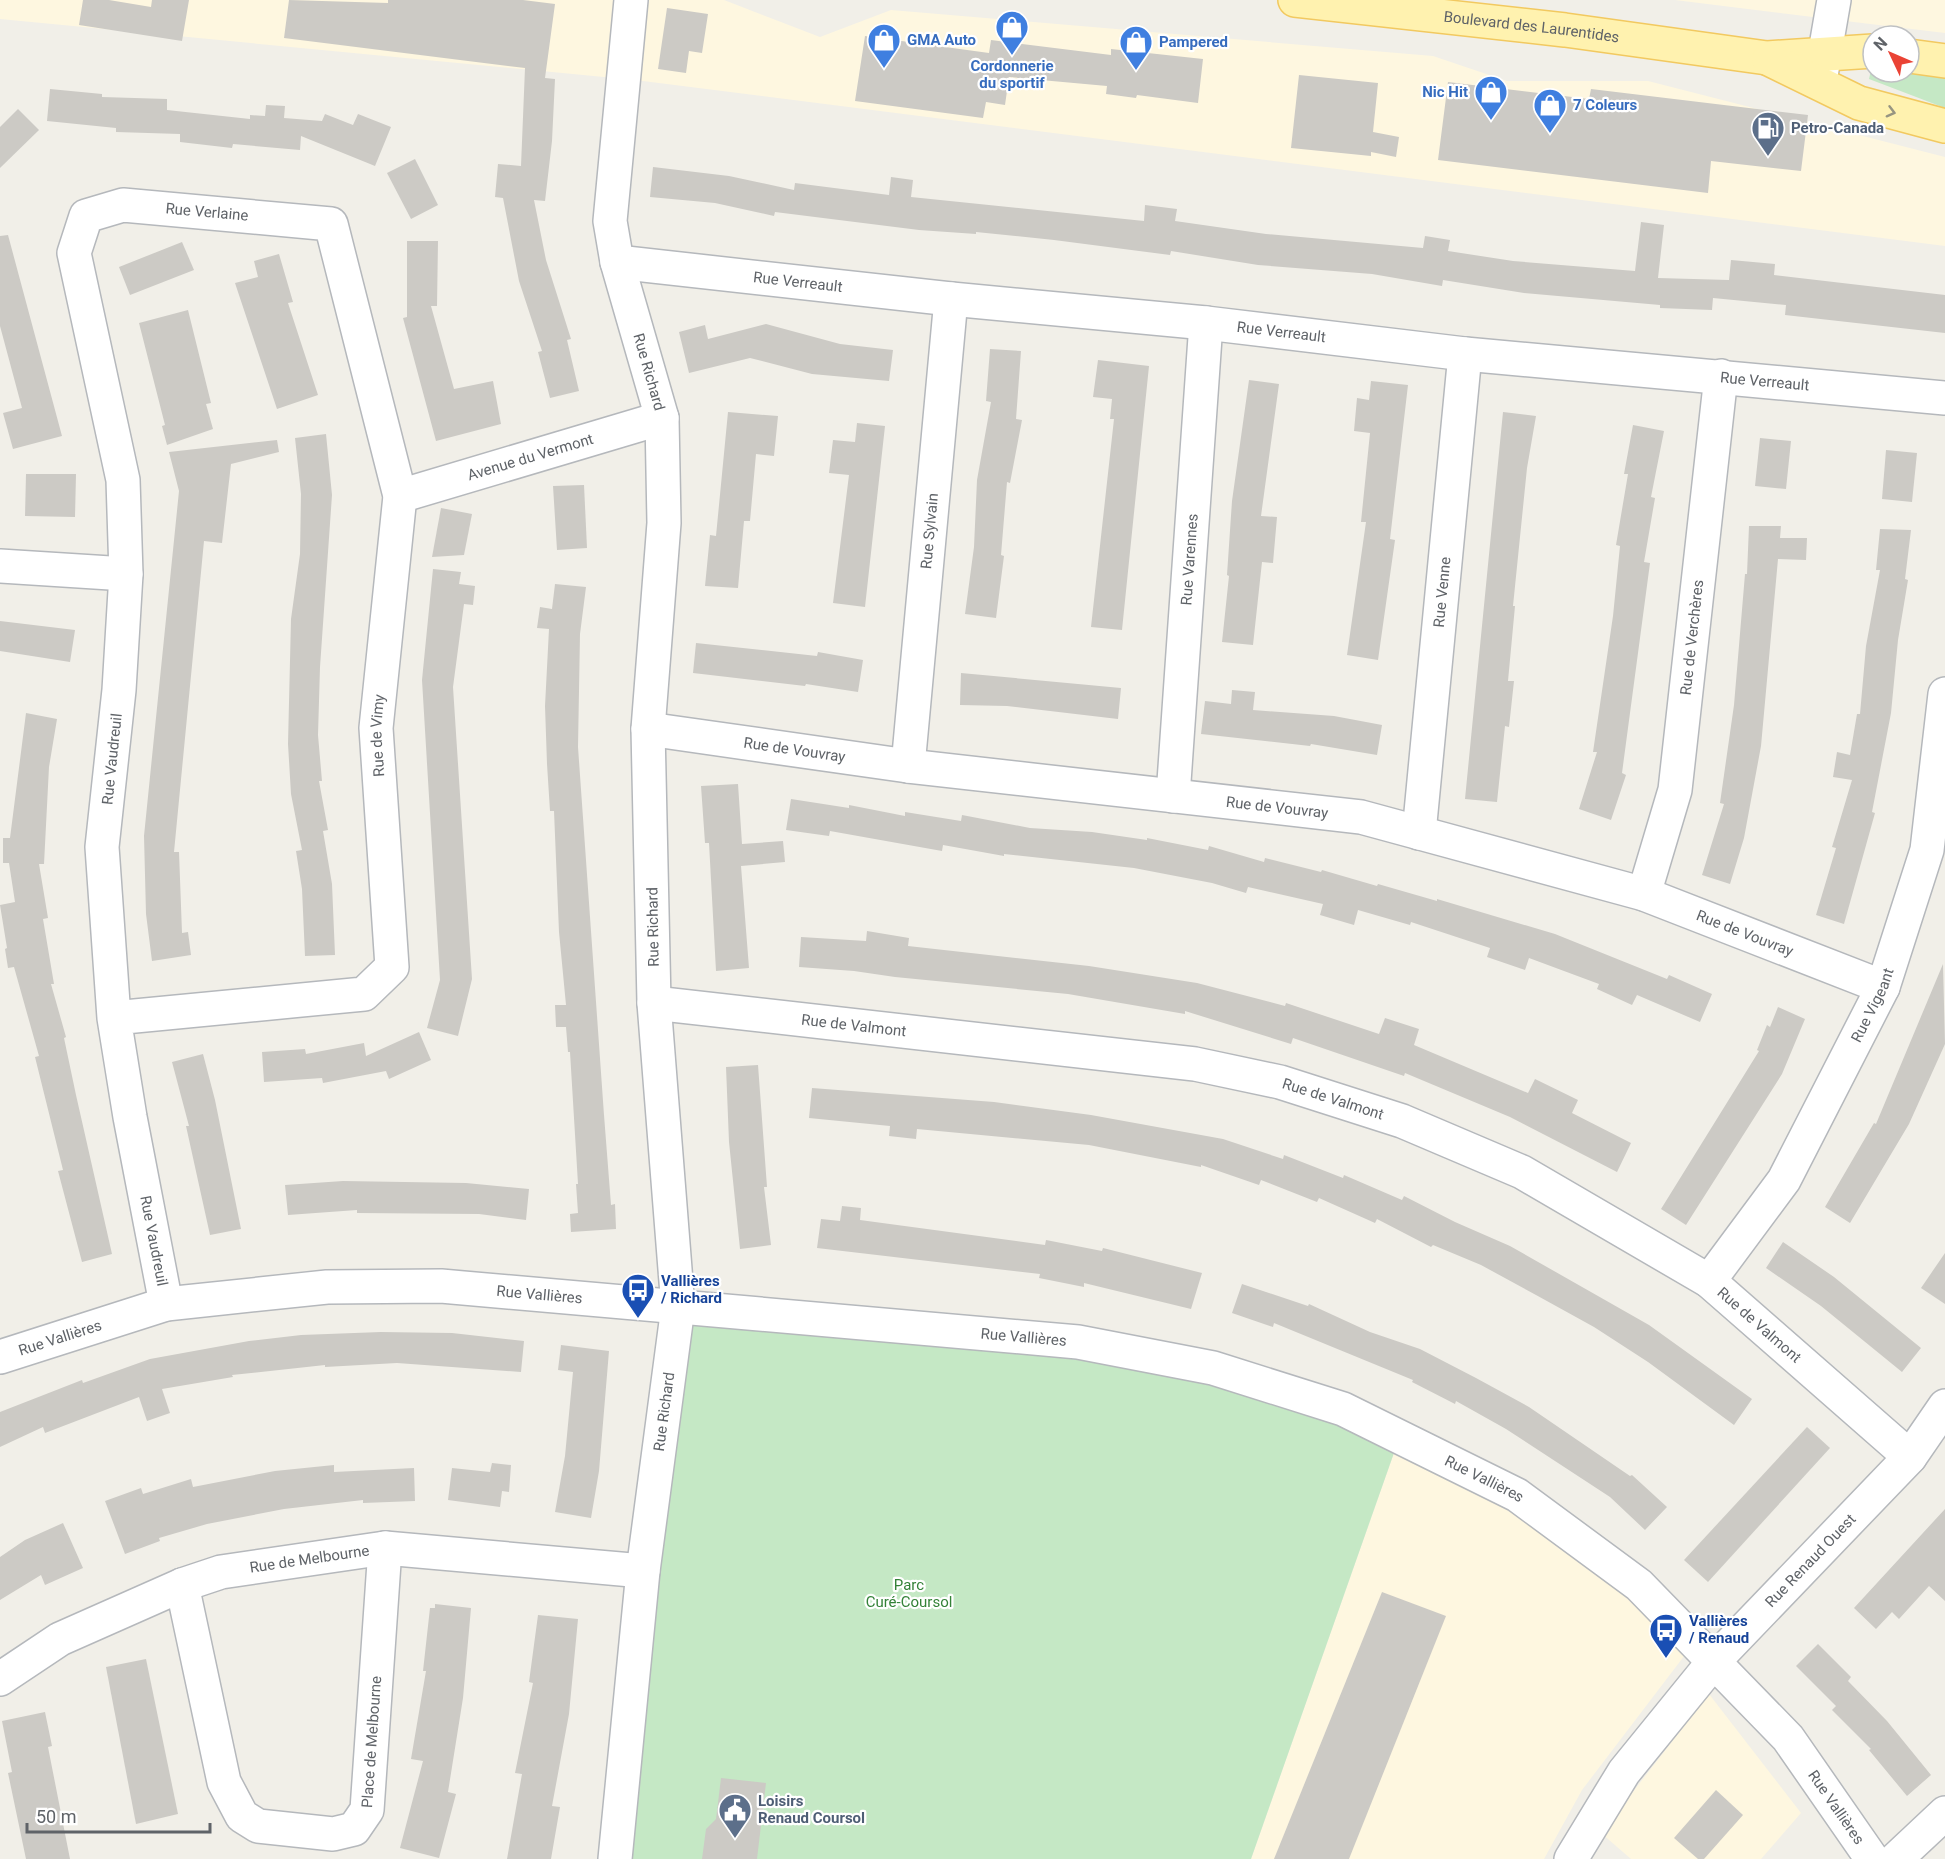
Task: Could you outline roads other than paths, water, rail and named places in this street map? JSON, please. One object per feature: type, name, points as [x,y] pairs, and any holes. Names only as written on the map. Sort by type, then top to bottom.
[{"type":"main road","name":"Boulevard des Laurentides","points":[[1294,0],[1565,30],[1767,58],[1823,69],[1861,55]]},
{"type":"main road","points":[[1921,58],[1945,61]]},
{"type":"main road","name":"Boulevard des Laurentides","points":[[1823,69],[1859,103],[1945,126]]},
{"type":"street","name":"Rue Richard","points":[[615,1859],[643,1571],[678,1307],[654,1003],[648,729],[664,523],[662,418],[617,262],[611,231],[631,0]]},
{"type":"street","points":[[1823,69],[1834,0]]},
{"type":"street","name":"Rue Verlaine","points":[[86,216],[123,205],[330,224]]},
{"type":"street","name":"Rue Vaudreuil","points":[[86,216],[74,253],[123,480],[126,574],[119,690],[102,847],[114,1018],[129,1117],[166,1304]]},
{"type":"street","name":"Rue de Vimy","points":[[114,1018],[364,994],[392,967],[376,728],[400,496],[330,224]]},
{"type":"street","name":"Rue Verreault","points":[[617,262],[951,299],[1206,323],[1465,354],[1945,398]]},
{"type":"street","name":"Rue Sylvain","points":[[908,766],[951,299]]},
{"type":"street","name":"Rue Varennes","points":[[1173,796],[1206,323]]},
{"type":"street","name":"Rue Venne","points":[[1419,833],[1465,354]]},
{"type":"street","name":"Rue de Verchères","points":[[1644,894],[1675,790],[1722,376]]},
{"type":"street","name":"Avenue du Vermont","points":[[400,496],[662,418]]},
{"type":"street","points":[[0,566],[126,574]]},
{"type":"street","name":"Rue Vigeant","points":[[1709,1281],[1784,1180],[1883,987],[1927,850],[1945,694]]},
{"type":"street","name":"Rue de Vouvray","points":[[648,729],[908,766],[1361,817],[1644,894],[1883,987]]},
{"type":"street","name":"Rue de Valmont","points":[[654,1003],[1195,1064],[1281,1082],[1402,1120],[1522,1172],[1709,1281],[1910,1457]]},
{"type":"street","name":"Rue Vallières","points":[[0,1357],[166,1304],[327,1287],[441,1286],[1078,1342],[1213,1368],[1343,1409],[1517,1495],[1640,1585],[1788,1738],[1872,1859]]},
{"type":"street","name":"Rue Renaud Ouest","points":[[1570,1859],[1624,1772],[1715,1660],[1910,1457],[1945,1406]]},
{"type":"street","name":"Rue de Melbourne","points":[[0,1679],[60,1639],[182,1585],[221,1572],[385,1548],[643,1571]]},
{"type":"street","name":"Place de Melbourne","points":[[182,1585],[224,1782],[242,1816],[258,1826],[333,1834],[354,1828],[367,1810],[385,1548]]},
{"type":"street","points":[[1896,1859],[1945,1813]]},
{"type":"place","name":"Cordonnerie du sportif","points":[[1012,56]]},
{"type":"place","name":"GMA Auto","points":[[884,69]]},
{"type":"place","name":"Pampered","points":[[1136,71]]},
{"type":"place","name":"Nic Hit","points":[[1491,121]]},
{"type":"place","name":"7 Coleurs","points":[[1550,134]]},
{"type":"place","name":"Petro-Canada","points":[[1768,157]]},
{"type":"place","name":"Vallières / Richard","points":[[638,1319]]},
{"type":"place","name":"Vallières / Renaud","points":[[1666,1659]]},
{"type":"place","name":"Loisirs Renaud Coursol","points":[[735,1839]]},
{"type":"park label","name":"Parc Curé-Coursol","points":[[909,1594]]}]
